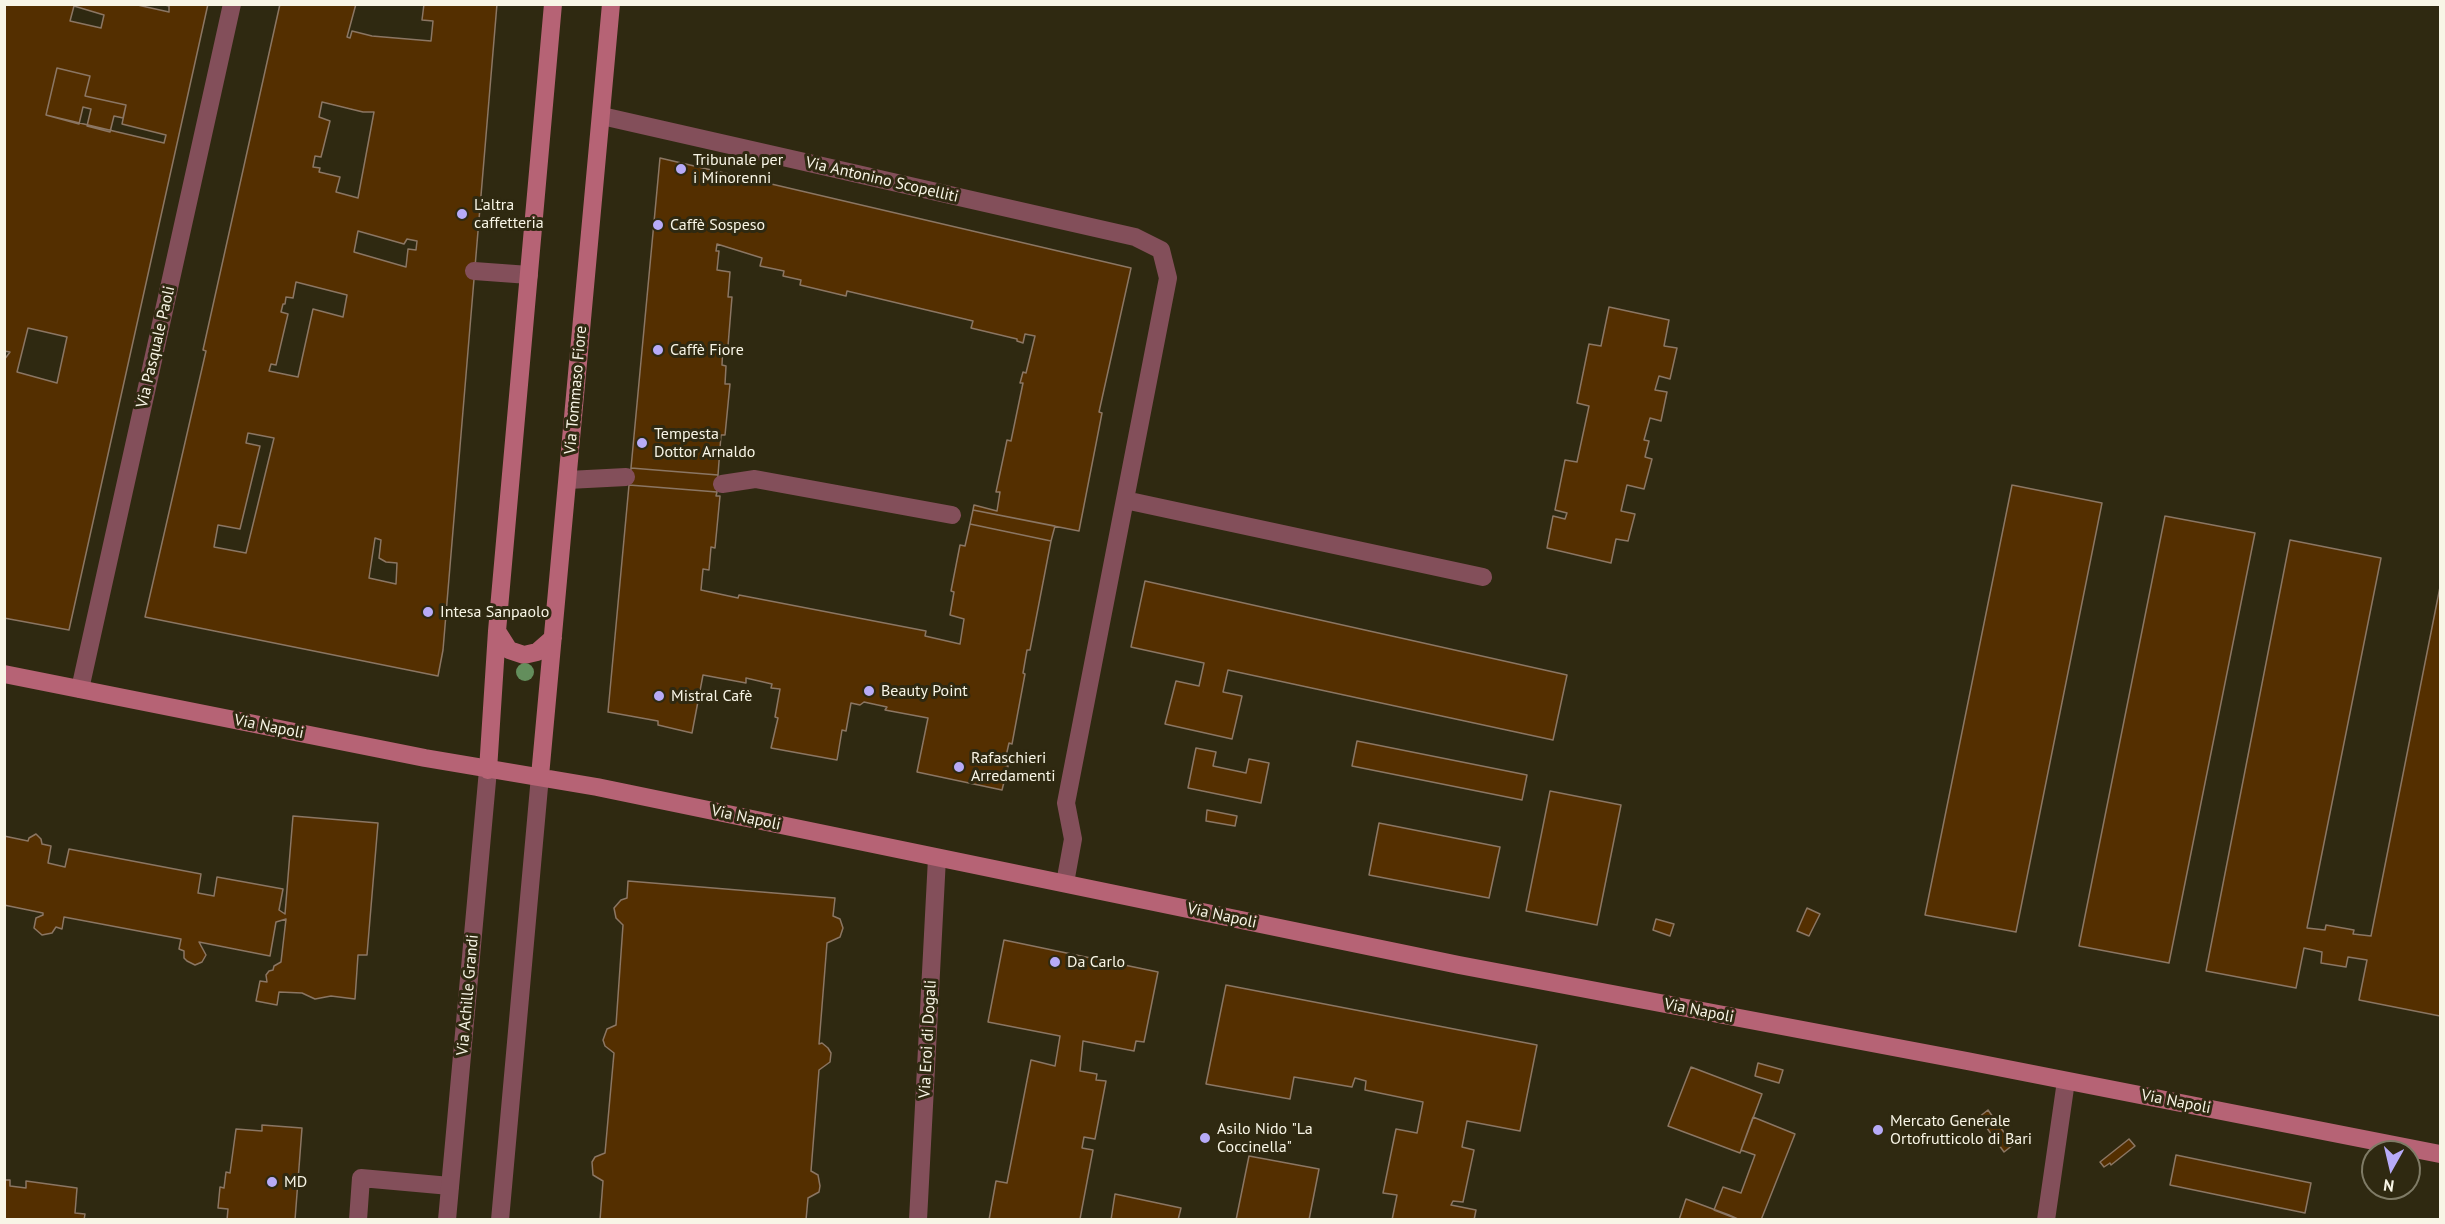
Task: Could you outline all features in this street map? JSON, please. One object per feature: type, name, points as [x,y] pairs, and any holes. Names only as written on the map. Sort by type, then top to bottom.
[{"type":"main road","points":[[488,770],[497,631],[553,4]]},
{"type":"main road","name":"Via Tommaso Fiore","points":[[540,776],[611,4]]},
{"type":"main road","points":[[497,631],[509,650],[524,655],[537,652],[553,638]]},
{"type":"main road","name":"Via Napoli","points":[[4,674],[488,770],[540,776],[1459,965],[2440,1155]]},
{"type":"street","name":"Via Pasquale Paoli","points":[[80,689],[232,4]]},
{"type":"street","name":"Via Antonino Scopelliti","points":[[602,116],[1135,237],[1161,250],[1167,278],[1125,500]]},
{"type":"street","points":[[474,271],[529,275]]},
{"type":"street","points":[[568,480],[626,477]]},
{"type":"street","points":[[722,484],[756,479],[952,515]]},
{"type":"street","points":[[1065,883],[1072,839],[1066,802],[1125,500],[1483,577]]},
{"type":"street","name":"Via Achille Grandi","points":[[447,1220],[488,770]]},
{"type":"street","points":[[500,1220],[540,776]]},
{"type":"street","name":"Via Eroi di Dogali","points":[[918,1220],[937,858]]},
{"type":"street","points":[[2046,1220],[2066,1081]]},
{"type":"street","points":[[358,1220],[361,1178],[450,1186]]},
{"type":"building","points":[[4,4],[133,4],[169,12],[169,6],[161,4],[208,4],[69,630],[4,618],[4,360],[10,352],[4,351]],"holes":[[[74,6],[104,15],[101,28],[70,21]],[[57,68],[90,76],[85,96],[126,105],[122,124],[166,135],[164,143],[46,115]],[[28,328],[67,337],[57,383],[17,372]]]},
{"type":"building","points":[[280,4],[356,4],[347,37],[350,38],[352,31],[372,36],[431,41],[433,21],[422,20],[424,4],[497,4],[443,650],[438,676],[145,617],[206,351],[203,350]],"holes":[[[322,102],[363,112],[374,112],[358,198],[336,192],[340,177],[319,172],[320,168],[313,167],[315,156],[321,157],[330,121],[319,117]],[[358,231],[404,244],[407,239],[417,241],[416,250],[408,249],[406,267],[354,252]],[[296,282],[347,295],[343,317],[313,309],[298,377],[269,371],[271,364],[276,365],[288,314],[281,312],[283,304],[285,304],[286,297],[293,298]],[[248,433],[274,438],[246,553],[214,547],[218,525],[240,529],[260,446],[246,443]],[[375,538],[381,540],[379,558],[386,562],[397,563],[396,584],[369,578]]]},
{"type":"building","points":[[57,68],[90,76],[85,96],[126,105],[123,118],[114,116],[110,132],[87,126],[91,109],[83,107],[79,124],[46,115]]},
{"type":"building","points":[[660,158],[1131,268],[1099,412],[1102,413],[1079,531],[973,510],[974,505],[997,511],[1000,492],[996,492],[1007,440],[1011,441],[1023,383],[1020,383],[1023,372],[1026,373],[1035,336],[1025,334],[1023,343],[1017,339],[971,328],[973,321],[847,291],[846,296],[800,285],[801,280],[783,276],[784,271],[760,266],[762,258],[717,244],[716,251],[719,251],[717,270],[730,272],[728,297],[732,297],[728,346],[723,345],[722,365],[726,366],[725,384],[730,384],[725,435],[721,435],[718,475],[631,468]]},
{"type":"building","points":[[1609,307],[1669,320],[1664,346],[1677,348],[1670,379],[1659,376],[1655,390],[1667,392],[1661,421],[1650,418],[1644,440],[1649,441],[1645,457],[1652,459],[1644,489],[1627,485],[1621,511],[1635,514],[1628,541],[1616,539],[1611,563],[1547,548],[1553,516],[1565,519],[1567,513],[1555,510],[1565,460],[1577,462],[1589,406],[1577,403],[1589,344],[1601,346]]},
{"type":"building","points":[[631,468],[718,475],[717,492],[629,485]]},
{"type":"building","points":[[629,485],[717,492],[716,496],[720,496],[715,548],[711,547],[709,570],[703,569],[701,590],[738,598],[739,595],[926,631],[925,636],[960,644],[964,619],[950,615],[954,592],[951,591],[960,545],[965,546],[970,524],[1051,541],[1030,650],[1027,650],[1023,673],[1025,674],[1012,744],[1009,743],[1004,765],[1008,766],[1002,790],[917,772],[928,718],[885,710],[887,707],[864,702],[860,705],[851,703],[846,731],[842,730],[837,760],[771,748],[778,718],[775,717],[780,689],[771,688],[772,684],[746,678],[746,683],[703,675],[692,733],[658,725],[658,721],[608,712]]},
{"type":"building","points":[[2012,485],[2102,503],[2016,932],[1925,915]]},
{"type":"building","points":[[973,510],[1055,526],[1051,541],[970,524]]},
{"type":"building","points":[[2165,516],[2255,533],[2169,963],[2079,946]]},
{"type":"building","points":[[2290,540],[2381,558],[2307,928],[2325,930],[2326,925],[2354,930],[2353,934],[2371,936],[2440,587],[2440,1016],[2359,1000],[2367,960],[2348,957],[2346,967],[2321,963],[2322,952],[2304,948],[2296,988],[2206,971]]},
{"type":"building","points":[[1145,581],[1567,675],[1553,740],[1228,670],[1223,692],[1242,696],[1232,739],[1165,724],[1176,681],[1199,686],[1204,663],[1131,647]]},
{"type":"building","points":[[1357,741],[1527,775],[1522,800],[1352,766]]},
{"type":"building","points":[[1196,748],[1216,752],[1213,766],[1246,773],[1249,759],[1269,763],[1261,803],[1188,788]]},
{"type":"building","points":[[1550,791],[1621,805],[1597,925],[1526,911]]},
{"type":"building","points":[[1207,810],[1237,816],[1235,826],[1206,821]]},
{"type":"building","points":[[293,816],[378,823],[367,955],[358,955],[355,999],[331,996],[315,999],[302,993],[279,992],[277,1005],[256,1001],[260,981],[267,982],[266,975],[281,962],[286,919],[276,922],[270,956],[199,942],[206,955],[202,962],[195,965],[184,958],[184,951],[179,949],[181,939],[64,917],[62,929],[56,927],[52,933],[42,935],[34,928],[36,918],[43,913],[4,905],[4,836],[28,841],[36,834],[42,844],[51,846],[48,863],[65,867],[69,849],[201,874],[198,893],[214,896],[217,877],[283,889],[279,910],[285,914]]},
{"type":"building","points":[[1379,823],[1500,847],[1489,898],[1369,875]]},
{"type":"building","points":[[628,881],[835,898],[833,916],[840,919],[843,928],[840,937],[827,943],[819,1044],[822,1043],[831,1053],[830,1062],[819,1070],[811,1171],[818,1175],[820,1186],[819,1192],[808,1198],[806,1220],[600,1220],[603,1181],[593,1175],[592,1162],[595,1157],[605,1153],[614,1053],[605,1046],[603,1040],[607,1029],[616,1025],[623,925],[616,918],[614,908],[621,900],[627,898]]},
{"type":"building","points":[[1807,908],[1820,914],[1809,936],[1797,931]]},
{"type":"building","points":[[1656,919],[1674,924],[1670,936],[1653,930]]},
{"type":"building","points":[[1004,940],[1158,972],[1144,1042],[1136,1041],[1134,1051],[1083,1041],[1080,1071],[1097,1074],[1096,1080],[1106,1081],[1095,1139],[1084,1137],[1082,1148],[1093,1150],[1080,1219],[1084,1220],[989,1220],[996,1181],[1007,1183],[1031,1060],[1055,1066],[1060,1036],[988,1022]]},
{"type":"building","points":[[1226,985],[1537,1045],[1520,1131],[1467,1121],[1462,1147],[1474,1150],[1463,1202],[1453,1201],[1451,1205],[1476,1210],[1474,1220],[1392,1220],[1397,1195],[1383,1193],[1396,1129],[1417,1133],[1423,1102],[1365,1090],[1366,1081],[1355,1078],[1352,1087],[1294,1077],[1290,1099],[1206,1084]]},
{"type":"building","points":[[1758,1063],[1783,1070],[1779,1083],[1755,1076]]},
{"type":"building","points":[[1691,1067],[1762,1094],[1740,1153],[1668,1126]]},
{"type":"building","points":[[1988,1110],[2013,1145],[2004,1152],[1979,1117]]},
{"type":"building","points":[[1753,1117],[1795,1134],[1761,1220],[1740,1220],[1714,1210],[1723,1187],[1741,1193],[1755,1155],[1741,1150]]},
{"type":"building","points":[[262,1125],[302,1128],[295,1220],[227,1220],[228,1209],[218,1208],[220,1187],[224,1188],[226,1172],[230,1173],[236,1129],[262,1131]]},
{"type":"building","points":[[2129,1139],[2135,1146],[2111,1165],[2110,1163],[2104,1167],[2100,1162]]},
{"type":"building","points":[[2176,1155],[2311,1183],[2305,1213],[2170,1185]]},
{"type":"building","points":[[1249,1156],[1319,1169],[1309,1220],[1236,1220]]},
{"type":"building","points":[[4,1180],[10,1180],[10,1186],[26,1188],[26,1181],[77,1188],[75,1213],[85,1214],[84,1220],[4,1220]]},
{"type":"building","points":[[1115,1194],[1181,1208],[1178,1220],[1111,1220]]},
{"type":"building","points":[[1686,1199],[1729,1215],[1740,1220],[1679,1220]]},
{"type":"place","name":"Tribunale per i Minorenni","points":[[681,169]]},
{"type":"place","name":"L'altra caffetteria","points":[[462,214]]},
{"type":"place","name":"Caffè Sospeso","points":[[658,225]]},
{"type":"place","name":"Caffè Fiore","points":[[658,350]]},
{"type":"place","name":"Tempesta Dottor Arnaldo","points":[[642,443]]},
{"type":"place","name":"Intesa Sanpaolo","points":[[428,612]]},
{"type":"place","name":"Beauty Point","points":[[869,691]]},
{"type":"place","name":"Mistral Cafè","points":[[659,696]]},
{"type":"place","name":"Rafaschieri Arredamenti","points":[[959,767]]},
{"type":"place","name":"Da Carlo","points":[[1055,962]]},
{"type":"place","name":"Mercato Generale Ortofrutticolo di Bari","points":[[1878,1130]]},
{"type":"place","name":"Asilo Nido \"La Coccinella\"","points":[[1205,1138]]},
{"type":"place","name":"MD","points":[[272,1182]]}]
